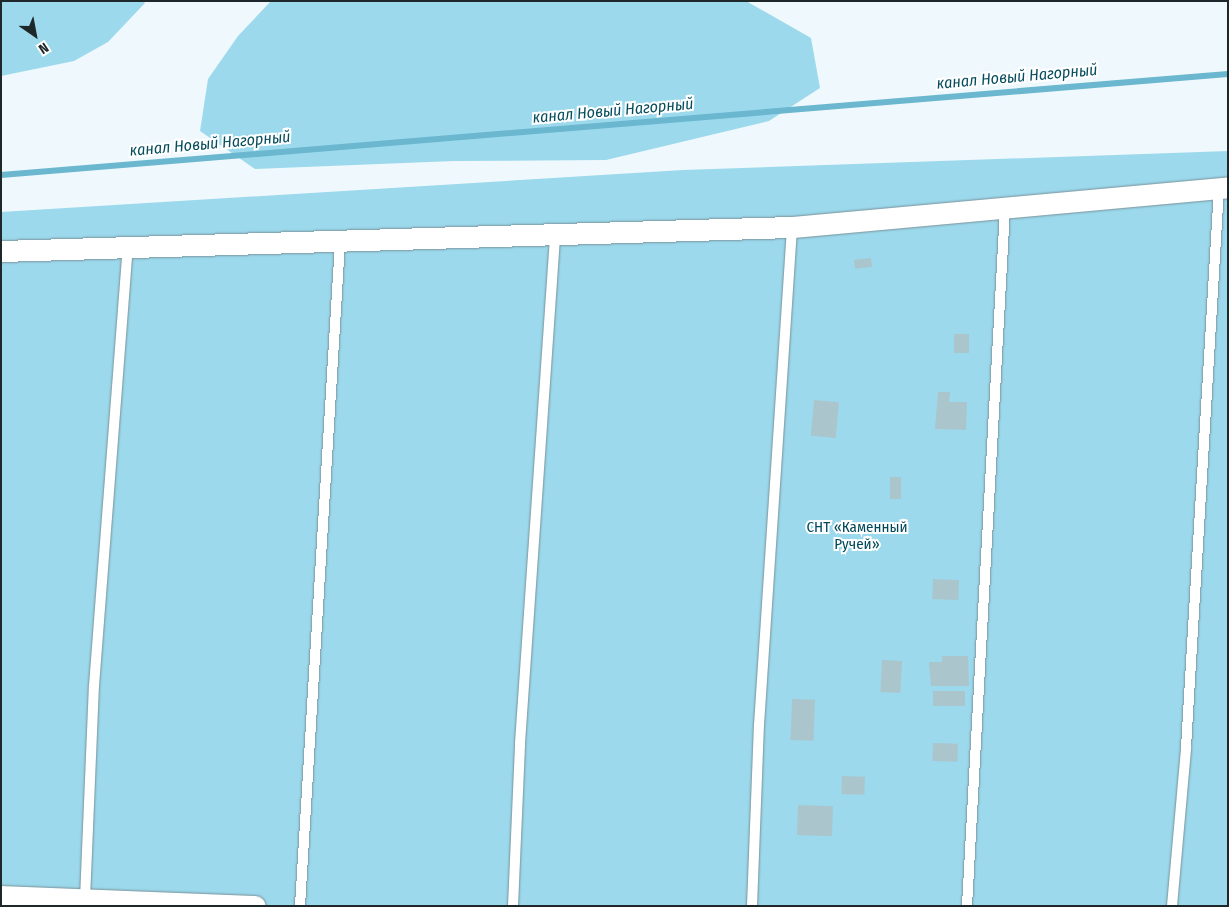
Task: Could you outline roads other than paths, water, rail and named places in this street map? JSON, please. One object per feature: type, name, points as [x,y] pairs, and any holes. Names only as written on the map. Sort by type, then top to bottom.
[{"type":"street","points":[[1,251],[555,237],[792,227],[1223,187]]},
{"type":"street","points":[[1,896],[255,906]]},
{"type":"lane","points":[[1172,906],[1186,748],[1223,187]]},
{"type":"lane","points":[[967,906],[1005,208]]},
{"type":"lane","points":[[752,906],[760,725],[792,227]]},
{"type":"lane","points":[[513,906],[520,743],[555,237]]},
{"type":"lane","points":[[300,906],[340,242]]},
{"type":"lane","points":[[84,899],[94,686],[128,248]]},
{"type":"waterway","name":"канал Новый Нагорный","points":[[1,175],[1228,74]]},
{"type":"park label","name":"СНТ «Каменный Ручей»","points":[[857,536]]}]
